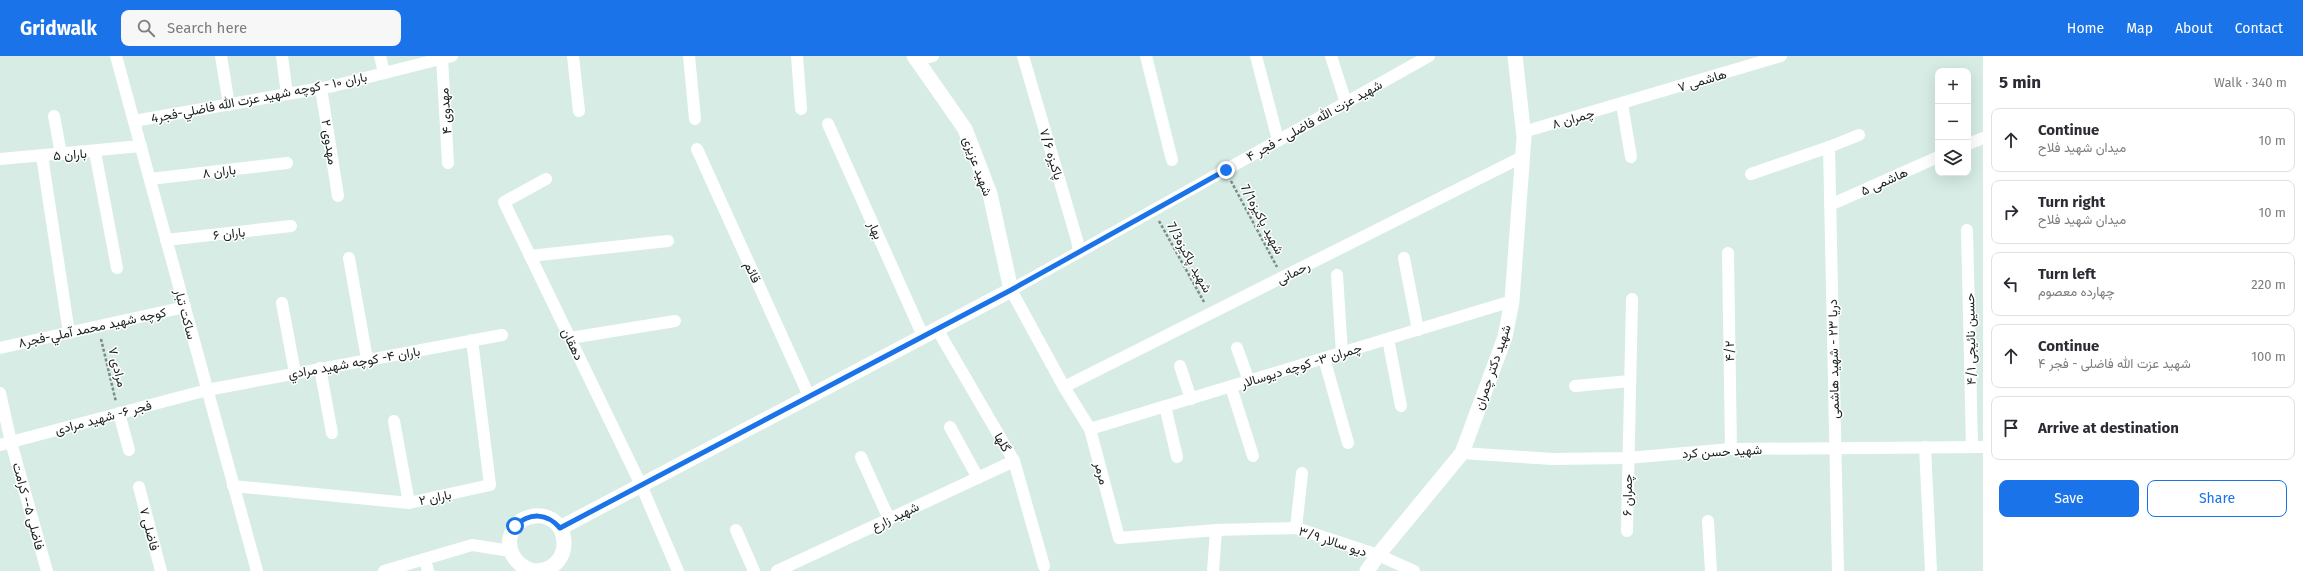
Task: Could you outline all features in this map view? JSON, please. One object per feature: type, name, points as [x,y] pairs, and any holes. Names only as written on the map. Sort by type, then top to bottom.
[{"type":"street","name":"ساکت تبار","points":[[116,56],[257,571]]},
{"type":"street","points":[[221,56],[229,104]]},
{"type":"street","points":[[282,56],[287,94]]},
{"type":"street","points":[[380,56],[384,73]]},
{"type":"street","points":[[573,56],[579,112]]},
{"type":"street","points":[[689,56],[695,119]]},
{"type":"street","points":[[797,56],[801,109]]},
{"type":"street","points":[[915,58],[932,56]]},
{"type":"street","name":"پاکیزه ۷/۶","points":[[1023,56],[1078,240],[1079,252]]},
{"type":"street","points":[[1146,56],[1172,160]]},
{"type":"street","points":[[1256,56],[1278,140]]},
{"type":"street","points":[[1331,56],[1346,102]]},
{"type":"street","name":"شهید عزت الله فاضلی - فجر ۴","points":[[1011,290],[1429,56]]},
{"type":"street","name":"شهید دکتر چمران","points":[[1367,571],[1378,555],[1462,453],[1505,337],[1512,301],[1523,132],[1515,56]]},
{"type":"street","name":"هاشمی ۷","points":[[1622,104],[1781,56]]},
{"type":"street","name":"باران ۱۰ - كوچه شهيد عزت الله فاضلي-فجر4","points":[[134,120],[322,88],[447,57]]},
{"type":"street","name":"مهدوی ۴","points":[[447,57],[448,163]]},
{"type":"street","name":"شهید عزیزی","points":[[915,58],[964,129],[990,194],[1011,290]]},
{"type":"street","name":"مهدوی ۲","points":[[322,88],[338,196]]},
{"type":"street","points":[[1622,104],[1631,157]]},
{"type":"street","name":"چمران ۸","points":[[1523,132],[1622,104]]},
{"type":"street","points":[[54,116],[61,154]]},
{"type":"street","name":"بهار","points":[[828,124],[924,336]]},
{"type":"street","points":[[1751,174],[1829,147],[1859,134]]},
{"type":"street","points":[[1971,143],[1983,138]]},
{"type":"street","name":"باران ۵","points":[[0,159],[96,152],[141,146]]},
{"type":"street","name":"دریا ۲۳ - شهید هاشمی","points":[[1829,147],[1838,571]]},
{"type":"street","name":"قائم","points":[[697,149],[810,396]]},
{"type":"street","points":[[96,152],[117,268]]},
{"type":"street","points":[[42,156],[69,333]]},
{"type":"street","name":"رحمانی","points":[[1064,386],[1522,157]]},
{"type":"street","name":"هاشمی ۵","points":[[1830,205],[1935,158]]},
{"type":"street","name":"باران ۸","points":[[150,180],[287,163]]},
{"type":"street","name":"دهقان","points":[[546,178],[504,202],[641,485],[678,571]]},
{"type":"street","name":"باران ۶","points":[[166,240],[290,226]]},
{"type":"street","name":"حسین نائیجی ۴/۱","points":[[1967,230],[1978,447]]},
{"type":"street","points":[[530,256],[668,241]]},
{"type":"street","name":"۴/۲","points":[[1728,253],[1731,449]]},
{"type":"street","points":[[349,258],[367,360]]},
{"type":"street","points":[[1404,258],[1418,330]]},
{"type":"street","points":[[1337,275],[1342,353]]},
{"type":"street","points":[[560,528],[1011,290]]},
{"type":"street","name":"مرمر","points":[[1011,290],[1064,386],[1090,429],[1119,538],[1216,530]]},
{"type":"street","name":"چمران ۶","points":[[1627,531],[1627,458],[1632,299]]},
{"type":"street","name":"چمران ۳- كوچه ديوسالار","points":[[1090,429],[1512,301]]},
{"type":"street","points":[[282,303],[295,373]]},
{"type":"street","name":"كوچه شهيد محمد آملي-فجر۸","points":[[0,348],[185,307]]},
{"type":"street","points":[[570,338],[675,321]]},
{"type":"street","name":"گلها","points":[[937,328],[1014,461],[1044,566]]},
{"type":"street","name":"باران ۴- كوچه شهيد مرادي","points":[[207,390],[502,335]]},
{"type":"street","points":[[1388,339],[1401,406]]},
{"type":"street","name":"باران ۲","points":[[233,486],[409,503],[490,485],[472,340]]},
{"type":"street","points":[[1237,348],[1249,381]]},
{"type":"street","points":[[1324,358],[1348,443]]},
{"type":"street","points":[[1180,366],[1191,399]]},
{"type":"street","points":[[320,368],[332,433]]},
{"type":"street","points":[[1575,386],[1630,381]]},
{"type":"street","points":[[1230,386],[1253,456]]},
{"type":"street","name":"فجر ۶- شهید مرادی","points":[[6,443],[207,390]]},
{"type":"street","name":"فاضلی ۵-- کرامت","points":[[0,393],[6,443],[47,571]]},
{"type":"street","points":[[1165,406],[1177,457]]},
{"type":"street","points":[[119,413],[129,450]]},
{"type":"street","points":[[394,421],[409,503]]},
{"type":"street","points":[[950,427],[978,478]]},
{"type":"street","name":"شهید حسن کرد","points":[[1462,453],[1552,459],[1627,458],[1731,449],[1978,447]]},
{"type":"street","points":[[1925,448],[1931,571]]},
{"type":"street","points":[[861,457],[889,519]]},
{"type":"street","name":"شهید زارع","points":[[777,571],[1014,461]]},
{"type":"street","points":[[1296,528],[1302,473]]},
{"type":"street","name":"فاضلی ۷","points":[[139,487],[161,571]]},
{"type":"street","points":[[538,516],[547,517],[560,528],[565,545],[563,554],[551,567],[531,570],[518,563],[511,551],[511,534],[515,526],[526,518],[538,516]]},
{"type":"street","points":[[1708,521],[1710,571]]},
{"type":"street","name":"دیو سالار ۳/۹","points":[[1216,530],[1296,528],[1378,555],[1414,571]]},
{"type":"street","points":[[736,530],[754,571]]},
{"type":"street","points":[[1213,571],[1216,530]]},
{"type":"street","points":[[384,571],[472,545],[511,551]]},
{"type":"street","points":[[425,559],[428,571]]},
{"type":"path","name":"شهید پاکیزه7/1","points":[[1226,170],[1282,277]]},
{"type":"path","name":"شهید پاکیزه7/3","points":[[1153,210],[1210,313]]},
{"type":"path","name":"مرادی ۷","points":[[98,326],[119,413]]},
{"type":"route","points":[[515,526],[522,520],[538,516],[547,517],[555,522],[560,528],[1011,290],[1226,170]]}]
